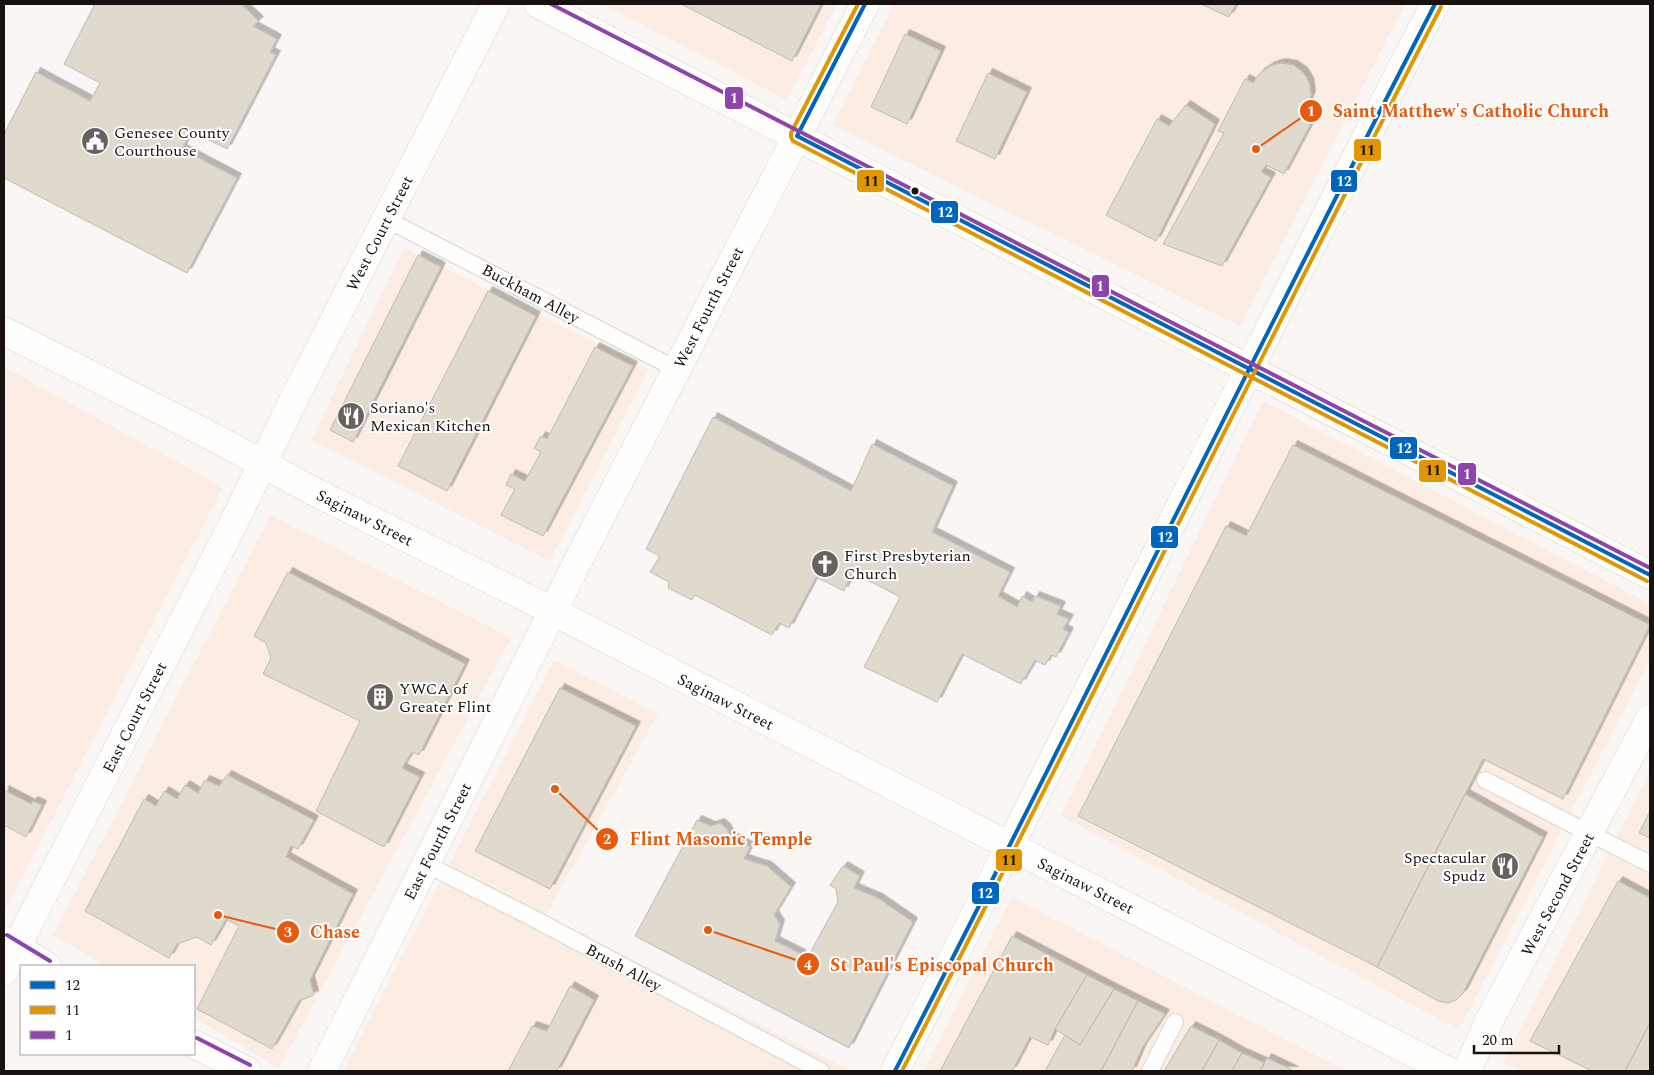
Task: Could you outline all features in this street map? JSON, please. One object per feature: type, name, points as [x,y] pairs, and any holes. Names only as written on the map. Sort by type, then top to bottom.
[{"type":"street","name":"West Court Street","points":[[262,464],[496,4]]},
{"type":"street","points":[[538,4],[1650,575]]},
{"type":"street","name":"West Fourth Street","points":[[552,611],[866,4]]},
{"type":"street","points":[[895,1071],[1435,4]]},
{"type":"street","name":"Saginaw Street","points":[[4,331],[1448,1071]]},
{"type":"street","name":"East Court Street","points":[[8,953],[262,464]]},
{"type":"street","name":"East Fourth Street","points":[[322,1071],[552,611]]},
{"type":"street","name":"West Second Street","points":[[1467,1071],[1489,1021],[1650,718]]},
{"type":"street","points":[[8,953],[44,965]]},
{"type":"street","points":[[195,1045],[247,1071]]},
{"type":"lane","name":"Buckham Alley","points":[[386,219],[676,369]]},
{"type":"lane","points":[[1485,780],[1650,864]]},
{"type":"lane","name":"Brush Alley","points":[[426,864],[527,915],[820,1071]]},
{"type":"lane","points":[[1150,1071],[1175,1022]]},
{"type":"shaded area","points":[[602,4],[837,4],[787,100]]},
{"type":"shaded area","points":[[894,4],[1405,4],[1240,326],[832,125]]},
{"type":"shaded area","points":[[404,248],[649,369],[550,561],[311,440]]},
{"type":"shaded area","points":[[4,367],[223,487],[7,907],[4,905]]},
{"type":"shaded area","points":[[1263,401],[1650,604],[1650,659],[1459,1030],[1061,816]]},
{"type":"shaded area","points":[[271,515],[511,638],[279,1068],[195,1019],[195,965],[104,965],[53,935]]},
{"type":"shaded area","points":[[554,660],[658,714],[546,915],[851,1071],[343,1071]]},
{"type":"shaded area","points":[[1650,770],[1650,1071],[1520,1071],[1503,1063]]},
{"type":"shaded area","points":[[1012,897],[1346,1071],[923,1071]]},
{"type":"building","name":"Genesee County Courthouse","points":[[95,4],[241,4],[259,21],[253,26],[277,39],[270,52],[276,55],[227,149],[191,131],[182,149],[237,178],[187,273],[4,178],[4,134],[36,72],[90,101],[100,83],[64,64]]},
{"type":"building","points":[[681,4],[821,4],[792,61]]},
{"type":"building","points":[[1201,4],[1236,4],[1229,17]]},
{"type":"building","points":[[905,34],[941,51],[907,124],[871,107]]},
{"type":"building","points":[[1281,63],[1293,65],[1303,72],[1309,82],[1311,95],[1306,108],[1316,114],[1284,174],[1266,165],[1261,172],[1271,177],[1222,266],[1163,244],[1224,133],[1218,131],[1245,79],[1253,83],[1260,73],[1271,66]]},
{"type":"building","points":[[988,73],[1027,92],[995,159],[956,141]]},
{"type":"building","points":[[1186,105],[1215,124],[1156,241],[1106,215],[1157,119],[1169,126]]},
{"type":"building","points":[[418,255],[441,267],[353,442],[330,430]]},
{"type":"building","points":[[488,291],[536,316],[447,491],[398,466]]},
{"type":"building","points":[[595,347],[633,366],[543,536],[501,515],[515,489],[506,485],[511,474],[525,481],[541,452],[534,448],[541,436],[547,439]]},
{"type":"building","name":"First Presbyterian Church","points":[[713,417],[851,491],[872,444],[953,486],[932,532],[1010,572],[998,596],[1017,607],[1022,596],[1032,602],[1035,596],[1061,606],[1057,614],[1069,619],[1063,629],[1069,632],[1056,657],[1051,655],[1045,665],[1035,660],[1021,684],[962,654],[937,702],[864,667],[900,597],[852,572],[844,591],[816,577],[789,628],[779,623],[772,635],[695,595],[692,600],[668,588],[669,582],[650,572],[660,556],[646,549]]},
{"type":"building","points":[[1293,445],[1650,625],[1563,799],[1483,759],[1377,967],[1078,816],[1226,526],[1246,536]]},
{"type":"building","name":"YWCA of Greater Flint","points":[[288,572],[465,664],[419,755],[412,752],[402,768],[420,777],[384,847],[316,811],[360,721],[263,674],[271,658],[266,643],[254,636]]},
{"type":"building","points":[[560,688],[636,726],[550,889],[475,851]]},
{"type":"building","points":[[227,775],[314,820],[298,849],[291,846],[286,857],[353,894],[310,980],[314,995],[299,1001],[272,1049],[197,1009],[239,926],[226,919],[211,945],[197,937],[177,944],[169,958],[85,911],[144,799],[156,806],[164,791],[177,799],[185,785],[198,793],[205,780],[219,786]]},
{"type":"building","points":[[4,790],[31,804],[33,801],[42,805],[26,837],[4,825]]},
{"type":"building","points":[[1465,794],[1543,837],[1463,993],[1456,1000],[1448,1003],[1438,1001],[1377,967]]},
{"type":"building","points":[[1650,811],[1650,838],[1639,833]]},
{"type":"building","points":[[697,820],[711,826],[720,823],[726,828],[730,836],[750,847],[744,859],[767,866],[791,887],[774,915],[780,924],[775,941],[801,954],[805,962],[838,902],[836,889],[830,885],[843,866],[860,876],[854,888],[878,898],[913,922],[849,1048],[635,936]]},
{"type":"building","points":[[1618,881],[1650,898],[1650,1023],[1625,1071],[1592,1071],[1530,1041]]},
{"type":"building","points":[[1012,936],[1087,975],[1055,1029],[1048,1045],[1030,1037],[1012,1071],[940,1071]]},
{"type":"building","points":[[1087,975],[1114,989],[1080,1045],[1055,1029]]},
{"type":"building","points":[[570,986],[594,1000],[557,1071],[508,1071],[532,1026],[547,1031]]},
{"type":"building","points":[[1114,989],[1138,1001],[1101,1071],[1045,1071],[1065,1035],[1080,1045]]},
{"type":"building","points":[[1138,1001],[1165,1014],[1142,1048],[1132,1071],[1101,1071]]},
{"type":"building","points":[[1650,1023],[1650,1071],[1625,1071]]},
{"type":"building","points":[[1191,1026],[1219,1040],[1202,1071],[1164,1071]]},
{"type":"building","points":[[1219,1040],[1242,1053],[1232,1071],[1202,1071]]},
{"type":"building","points":[[1242,1053],[1265,1063],[1260,1071],[1232,1071]]},
{"type":"building","points":[[1267,1058],[1294,1071],[1260,1071]]},
{"type":"transit line","name":"1","points":[[551,4],[1650,568]]},
{"type":"transit line","name":"11","points":[[858,4],[791,133],[793,141],[1647,581]]},
{"type":"transit line","name":"12","points":[[865,4],[797,136],[1650,575]]},
{"type":"transit line","name":"12","points":[[895,1071],[1435,4]]},
{"type":"transit line","name":"11","points":[[902,1071],[1305,272],[1441,7]]},
{"type":"transit line","name":"1","points":[[7,935],[50,961]]},
{"type":"transit line","name":"1","points":[[197,1038],[250,1065]]},
{"type":"place","name":"Genesee County Courthouse","points":[[95,141]]},
{"type":"place","name":"Saint Matthew's Catholic Church","points":[[1256,149]]},
{"type":"place","name":"Soriano's Mexican Kitchen","points":[[351,416]]},
{"type":"place","name":"First Presbyterian Church","points":[[825,564]]},
{"type":"place","name":"YWCA of Greater Flint","points":[[380,697]]},
{"type":"place","name":"Flint Masonic Temple","points":[[555,789]]},
{"type":"place","name":"Spectacular Spudz","points":[[1505,866]]},
{"type":"place","name":"Chase","points":[[218,915]]},
{"type":"place","name":"St Paul's Episcopal Church","points":[[708,930]]}]
